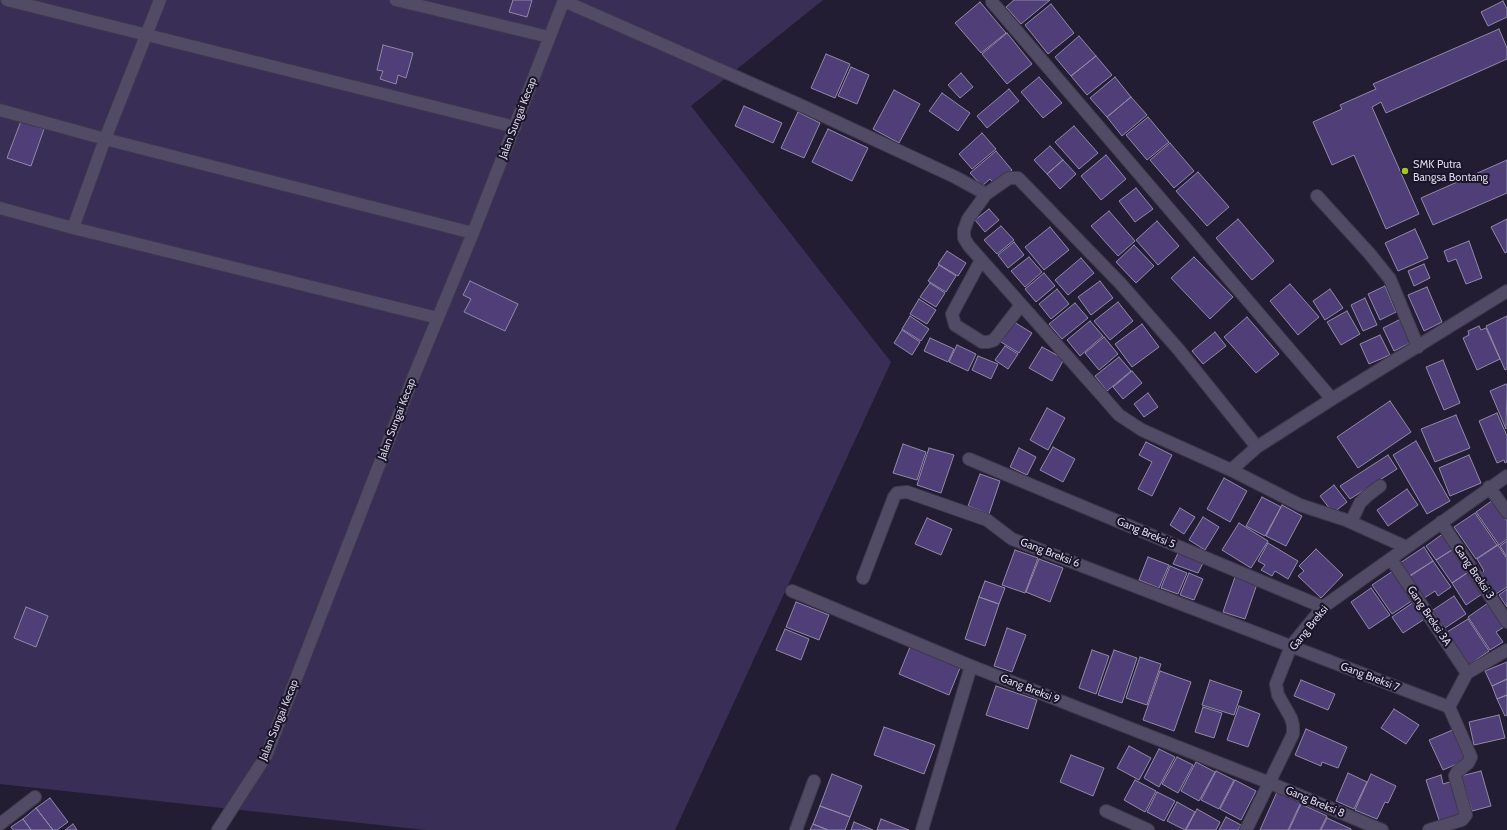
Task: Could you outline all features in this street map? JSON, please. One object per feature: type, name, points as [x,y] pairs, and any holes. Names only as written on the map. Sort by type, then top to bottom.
[{"type":"street","points":[[7,0],[515,127]]},
{"type":"street","points":[[73,228],[105,139],[160,0]]},
{"type":"street","points":[[396,0],[549,37]]},
{"type":"street","points":[[564,0],[800,105],[955,177],[986,194]]},
{"type":"street","name":"Jalan Sungai Kecap","points":[[218,830],[266,756],[413,378],[474,233],[564,0]]},
{"type":"street","points":[[992,2],[1332,399]]},
{"type":"street","points":[[0,110],[105,139],[474,233]]},
{"type":"street","points":[[1257,447],[1179,350],[1120,283],[1018,178],[1009,178],[986,194],[968,219],[964,230],[964,238],[981,260],[1119,415],[1142,430],[1231,470],[1300,505],[1351,522],[1406,547]]},
{"type":"street","points":[[1317,196],[1369,253],[1390,279],[1418,347]]},
{"type":"street","points":[[0,208],[73,228],[438,318]]},
{"type":"street","points":[[981,260],[952,314],[955,325],[982,342],[988,342],[994,340],[1021,305]]},
{"type":"street","points":[[1231,470],[1257,447],[1507,291]]},
{"type":"street","name":"Gang Breksi 5","points":[[969,459],[1323,607]]},
{"type":"street","name":"Gang Breksi","points":[[1246,830],[1293,734],[1291,718],[1278,695],[1276,684],[1291,646],[1323,607],[1489,487],[1507,476]]},
{"type":"street","points":[[1351,522],[1360,503],[1380,486]]},
{"type":"street","points":[[1489,487],[1507,512]]},
{"type":"street","name":"Gang Breksi 6","points":[[863,578],[894,497],[897,494],[907,492],[987,520],[1012,539],[1291,646]]},
{"type":"street","name":"Gang Breksi 3","points":[[1441,522],[1507,622]]},
{"type":"street","name":"Gang Breksi 3A","points":[[1391,559],[1467,673]]},
{"type":"street","name":"Gang Breksi 9","points":[[792,591],[972,666],[1270,782]]},
{"type":"street","name":"Gang Breksi 7","points":[[1291,646],[1449,707]]},
{"type":"street","points":[[1429,830],[1462,820],[1467,812],[1455,776],[1457,772],[1468,763],[1471,757],[1449,707],[1467,673],[1507,650]]},
{"type":"street","points":[[922,830],[972,666]]},
{"type":"street","points":[[796,830],[814,781]]},
{"type":"street","name":"Gang Breksi 8","points":[[1270,782],[1382,830]]},
{"type":"street","points":[[0,824],[35,797]]},
{"type":"street","points":[[1106,811],[1148,830]]},
{"type":"shaded area","points":[[0,0],[823,0],[691,106],[891,362],[675,830],[426,830],[0,784]]},
{"type":"building","points":[[513,0],[532,0],[527,17],[509,12]]},
{"type":"building","points":[[1014,0],[1050,0],[1021,24],[1006,7]]},
{"type":"building","points":[[1503,1],[1507,9],[1507,17],[1488,26],[1481,12]]},
{"type":"building","points":[[980,2],[1006,33],[981,53],[955,23]]},
{"type":"building","points":[[1051,4],[1074,33],[1048,54],[1025,25]]},
{"type":"building","points":[[1499,29],[1507,48],[1507,59],[1386,113],[1381,102],[1372,107],[1419,214],[1386,229],[1354,155],[1332,165],[1313,122],[1342,109],[1340,105],[1376,89],[1373,84]]},
{"type":"building","points":[[1007,33],[1032,64],[1007,84],[982,54]]},
{"type":"building","points":[[1079,36],[1096,56],[1071,76],[1055,57]]},
{"type":"building","points":[[383,45],[413,53],[406,78],[398,75],[396,84],[380,79],[383,71],[377,70]]},
{"type":"building","points":[[826,54],[850,64],[835,98],[811,88]]},
{"type":"building","points":[[1096,56],[1112,75],[1087,95],[1071,76]]},
{"type":"building","points":[[851,67],[869,75],[857,104],[838,96]]},
{"type":"building","points":[[961,73],[973,87],[960,98],[948,85]]},
{"type":"building","points":[[1039,77],[1062,103],[1043,118],[1021,92]]},
{"type":"building","points":[[1115,77],[1131,97],[1107,117],[1090,98]]},
{"type":"building","points":[[1009,89],[1019,101],[987,128],[977,116]]},
{"type":"building","points":[[894,90],[920,104],[899,143],[873,129]]},
{"type":"building","points":[[942,93],[970,113],[958,131],[929,111]]},
{"type":"building","points":[[1131,97],[1147,115],[1122,136],[1107,117]]},
{"type":"building","points":[[744,106],[782,123],[773,143],[735,126]]},
{"type":"building","points":[[798,112],[820,123],[804,158],[781,148]]},
{"type":"building","points":[[1148,117],[1169,142],[1147,160],[1126,135]]},
{"type":"building","points":[[21,121],[44,129],[31,166],[7,158]]},
{"type":"building","points":[[1074,126],[1098,153],[1079,169],[1055,142]]},
{"type":"building","points":[[828,129],[868,148],[852,181],[812,162]]},
{"type":"building","points":[[982,133],[996,149],[972,169],[959,154]]},
{"type":"building","points":[[1170,143],[1194,171],[1174,188],[1150,160]]},
{"type":"building","points":[[1050,146],[1063,160],[1047,174],[1034,160]]},
{"type":"building","points":[[996,151],[1012,170],[995,185],[990,179],[982,186],[970,173]]},
{"type":"building","points":[[1106,155],[1126,179],[1101,200],[1081,176]]},
{"type":"building","points":[[1063,160],[1076,174],[1060,189],[1047,174]]},
{"type":"building","points":[[1507,160],[1507,193],[1433,225],[1421,198]]},
{"type":"building","points":[[1198,172],[1229,207],[1207,226],[1176,191]]},
{"type":"building","points":[[1136,188],[1153,209],[1135,222],[1119,201]]},
{"type":"building","points":[[989,209],[999,220],[985,232],[975,220]]},
{"type":"building","points":[[1109,211],[1135,241],[1118,256],[1091,226]]},
{"type":"building","points":[[1238,219],[1274,261],[1252,280],[1216,238]]},
{"type":"building","points":[[1507,219],[1507,252],[1505,253],[1491,227]]},
{"type":"building","points":[[1157,221],[1179,246],[1158,265],[1136,240]]},
{"type":"building","points":[[1001,226],[1014,240],[997,254],[984,240]]},
{"type":"building","points":[[1050,227],[1069,250],[1044,270],[1025,247]]},
{"type":"building","points":[[1415,229],[1428,258],[1398,271],[1385,243]]},
{"type":"building","points":[[1469,241],[1482,278],[1466,284],[1456,259],[1448,262],[1444,251]]},
{"type":"building","points":[[1014,242],[1024,255],[1008,268],[998,255]]},
{"type":"building","points":[[1134,245],[1154,266],[1136,283],[1116,262]]},
{"type":"building","points":[[947,251],[966,263],[958,276],[938,264]]},
{"type":"building","points":[[1029,257],[1042,272],[1025,287],[1011,271]]},
{"type":"building","points":[[1194,257],[1233,297],[1210,319],[1171,278]]},
{"type":"building","points":[[1081,258],[1094,273],[1068,295],[1055,280]]},
{"type":"building","points":[[1424,264],[1430,278],[1414,286],[1408,271]]},
{"type":"building","points":[[939,265],[956,276],[946,292],[928,281]]},
{"type":"building","points":[[1044,273],[1055,286],[1036,302],[1025,289]]},
{"type":"building","points":[[470,281],[518,304],[505,331],[464,312],[471,299],[463,295]]},
{"type":"building","points":[[1100,281],[1113,298],[1091,315],[1078,297]]},
{"type":"building","points":[[930,283],[945,293],[936,307],[920,297]]},
{"type":"building","points":[[1290,284],[1319,317],[1298,335],[1270,301]]},
{"type":"building","points":[[1385,286],[1396,312],[1380,320],[1368,294]]},
{"type":"building","points":[[1427,287],[1442,322],[1424,331],[1408,295]]},
{"type":"building","points":[[1057,289],[1069,304],[1051,319],[1039,304]]},
{"type":"building","points":[[1330,289],[1343,308],[1325,320],[1313,301]]},
{"type":"building","points":[[1365,298],[1377,325],[1363,331],[1351,305]]},
{"type":"building","points":[[919,299],[936,310],[927,324],[910,314]]},
{"type":"building","points":[[1118,302],[1133,321],[1110,340],[1094,321]]},
{"type":"building","points":[[1075,303],[1088,318],[1062,339],[1049,324]]},
{"type":"building","points":[[1347,311],[1360,334],[1341,345],[1327,322]]},
{"type":"building","points":[[910,316],[929,329],[921,341],[902,329]]},
{"type":"building","points":[[1507,316],[1507,369],[1505,370],[1486,326]]},
{"type":"building","points":[[1247,317],[1279,354],[1256,373],[1224,337]]},
{"type":"building","points":[[1401,319],[1412,342],[1394,351],[1383,328]]},
{"type":"building","points":[[1090,321],[1103,336],[1080,356],[1067,340]]},
{"type":"building","points":[[1014,322],[1032,333],[1019,353],[1001,342]]},
{"type":"building","points":[[1142,324],[1159,347],[1132,367],[1115,344]]},
{"type":"building","points":[[1479,326],[1481,330],[1486,328],[1500,359],[1477,370],[1463,338],[1469,335],[1468,331]]},
{"type":"building","points":[[902,330],[920,342],[912,355],[894,343]]},
{"type":"building","points":[[1215,332],[1226,346],[1203,364],[1192,351]]},
{"type":"building","points":[[1380,335],[1390,355],[1369,364],[1360,344]]},
{"type":"building","points":[[1104,337],[1118,354],[1099,370],[1085,353]]},
{"type":"building","points":[[930,338],[954,349],[948,362],[924,351]]},
{"type":"building","points":[[957,345],[976,354],[968,371],[949,362]]},
{"type":"building","points":[[1005,346],[1018,354],[1008,369],[995,360]]},
{"type":"building","points":[[1042,347],[1064,359],[1052,381],[1029,368]]},
{"type":"building","points":[[978,356],[998,364],[991,379],[972,370]]},
{"type":"building","points":[[1119,357],[1131,371],[1107,391],[1095,376]]},
{"type":"building","points":[[1443,360],[1460,403],[1444,410],[1426,367]]},
{"type":"building","points":[[1132,371],[1142,383],[1123,399],[1113,387]]},
{"type":"building","points":[[1506,384],[1507,387],[1506,429],[1490,391]]},
{"type":"building","points":[[1148,393],[1158,407],[1144,417],[1134,404]]},
{"type":"building","points":[[1390,401],[1411,432],[1358,468],[1337,437]]},
{"type":"building","points":[[1047,408],[1065,418],[1048,450],[1030,440]]},
{"type":"building","points":[[1497,413],[1507,436],[1507,462],[1505,463],[1504,460],[1497,463],[1479,421]]},
{"type":"building","points":[[1456,415],[1470,448],[1435,462],[1421,429]]},
{"type":"building","points":[[1416,441],[1450,501],[1427,514],[1393,455]]},
{"type":"building","points":[[1146,442],[1172,455],[1152,496],[1138,489],[1152,462],[1139,455]]},
{"type":"building","points":[[903,444],[926,452],[917,480],[893,473]]},
{"type":"building","points":[[1053,447],[1075,459],[1063,482],[1040,470]]},
{"type":"building","points":[[929,448],[954,455],[941,493],[917,485]]},
{"type":"building","points":[[1019,448],[1036,457],[1027,475],[1010,467]]},
{"type":"building","points":[[1388,455],[1397,469],[1350,499],[1340,486]]},
{"type":"building","points":[[1469,455],[1481,483],[1450,496],[1439,468]]},
{"type":"building","points":[[980,474],[1000,481],[989,514],[968,506]]},
{"type":"building","points":[[1224,478],[1247,491],[1230,522],[1207,509]]},
{"type":"building","points":[[1334,485],[1347,502],[1333,513],[1320,496]]},
{"type":"building","points":[[1407,489],[1418,505],[1388,526],[1377,510]]},
{"type":"building","points":[[1262,497],[1281,507],[1265,536],[1246,526]]},
{"type":"building","points":[[1493,500],[1507,521],[1507,539],[1499,545],[1476,512]]},
{"type":"building","points":[[1282,505],[1302,516],[1286,546],[1266,536]]},
{"type":"building","points":[[1180,508],[1195,517],[1184,534],[1170,525]]},
{"type":"building","points":[[1475,513],[1497,545],[1476,559],[1454,527]]},
{"type":"building","points":[[1203,517],[1219,527],[1205,550],[1189,540]]},
{"type":"building","points":[[927,518],[952,529],[941,555],[915,544]]},
{"type":"building","points":[[1239,523],[1268,541],[1251,568],[1222,550]]},
{"type":"building","points":[[1444,533],[1455,548],[1436,560],[1426,546]]},
{"type":"building","points":[[1507,541],[1507,557],[1500,546]]},
{"type":"building","points":[[1268,543],[1298,561],[1288,579],[1275,571],[1272,576],[1261,570],[1265,565],[1258,561]]},
{"type":"building","points":[[1498,545],[1507,559],[1507,587],[1496,594],[1482,573],[1484,571],[1477,559]]},
{"type":"building","points":[[1424,547],[1433,561],[1409,576],[1400,563]]},
{"type":"building","points":[[1455,548],[1470,571],[1452,583],[1436,560]]},
{"type":"building","points":[[1316,549],[1343,575],[1321,598],[1298,576],[1304,571],[1299,566]]},
{"type":"building","points":[[1015,550],[1038,558],[1025,593],[1002,585]]},
{"type":"building","points":[[1179,551],[1204,561],[1198,573],[1173,564]]},
{"type":"building","points":[[1148,557],[1169,565],[1159,588],[1139,580]]},
{"type":"building","points":[[1039,559],[1063,568],[1050,602],[1026,592]]},
{"type":"building","points":[[1433,561],[1451,587],[1438,596],[1435,591],[1421,600],[1406,579]]},
{"type":"building","points":[[1170,566],[1187,573],[1178,594],[1161,588]]},
{"type":"building","points":[[1393,571],[1413,600],[1392,614],[1372,585]]},
{"type":"building","points":[[1470,571],[1485,592],[1466,605],[1452,583]]},
{"type":"building","points":[[1189,573],[1203,579],[1194,600],[1180,595]]},
{"type":"building","points":[[1235,577],[1257,584],[1245,619],[1223,612]]},
{"type":"building","points":[[985,581],[1005,588],[999,604],[979,597]]},
{"type":"building","points":[[1371,588],[1390,615],[1369,629],[1351,602]]},
{"type":"building","points":[[1507,589],[1507,607],[1499,595]]},
{"type":"building","points":[[1454,596],[1466,614],[1445,628],[1433,610]]},
{"type":"building","points":[[979,597],[999,604],[985,646],[965,639]]},
{"type":"building","points":[[796,602],[829,615],[819,640],[786,627]]},
{"type":"building","points":[[1414,602],[1426,618],[1403,633],[1392,617]]},
{"type":"building","points":[[1488,603],[1504,627],[1496,632],[1503,642],[1490,650],[1468,617]]},
{"type":"building","points":[[26,607],[48,616],[36,647],[14,638]]},
{"type":"building","points":[[1468,619],[1489,651],[1469,665],[1447,632]]},
{"type":"building","points":[[1007,628],[1026,635],[1012,672],[994,666]]},
{"type":"building","points":[[785,629],[809,639],[801,660],[776,650]]},
{"type":"building","points":[[910,647],[960,668],[949,695],[899,674]]},
{"type":"building","points":[[1092,650],[1109,656],[1096,694],[1079,688]]},
{"type":"building","points":[[1114,650],[1137,658],[1122,703],[1098,695]]},
{"type":"building","points":[[1140,657],[1161,664],[1147,705],[1126,698]]},
{"type":"building","points":[[1507,662],[1507,679],[1492,686],[1485,671]]},
{"type":"building","points":[[1160,671],[1191,682],[1174,731],[1143,720]]},
{"type":"building","points":[[1507,679],[1507,695],[1497,699],[1492,686]]},
{"type":"building","points":[[1210,680],[1242,691],[1234,715],[1202,705]]},
{"type":"building","points":[[1301,680],[1335,694],[1328,710],[1294,696]]},
{"type":"building","points":[[996,686],[1037,700],[1028,729],[986,715]]},
{"type":"building","points":[[1507,695],[1507,715],[1505,716],[1497,699]]},
{"type":"building","points":[[1239,706],[1260,714],[1248,747],[1227,740]]},
{"type":"building","points":[[1203,707],[1222,713],[1214,738],[1195,732]]},
{"type":"building","points":[[1394,709],[1419,725],[1406,744],[1381,728]]},
{"type":"building","points":[[1499,715],[1505,738],[1474,745],[1469,722]]},
{"type":"building","points":[[884,727],[935,745],[924,774],[874,755]]},
{"type":"building","points":[[1306,729],[1347,747],[1338,768],[1322,762],[1321,766],[1295,755]]},
{"type":"building","points":[[1455,729],[1468,759],[1443,770],[1429,740]]},
{"type":"building","points":[[1129,746],[1151,758],[1139,780],[1117,768]]},
{"type":"building","points":[[1159,749],[1175,757],[1159,787],[1144,778]]},
{"type":"building","points":[[1071,755],[1104,768],[1093,796],[1060,782]]},
{"type":"building","points":[[1177,757],[1193,765],[1178,793],[1162,784]]},
{"type":"building","points":[[1196,762],[1215,772],[1199,801],[1181,791]]},
{"type":"building","points":[[1216,771],[1234,780],[1219,809],[1201,800]]},
{"type":"building","points":[[1481,771],[1491,806],[1472,811],[1461,776]]},
{"type":"building","points":[[1348,773],[1367,782],[1354,809],[1336,801]]},
{"type":"building","points":[[832,774],[862,786],[850,817],[820,806]]},
{"type":"building","points":[[1371,774],[1396,786],[1388,803],[1385,802],[1377,819],[1355,810]]},
{"type":"building","points":[[1441,775],[1443,784],[1453,781],[1464,815],[1440,823],[1426,780]]},
{"type":"building","points":[[1135,780],[1156,791],[1145,812],[1124,800]]},
{"type":"building","points":[[1235,780],[1256,791],[1241,820],[1220,809]]},
{"type":"building","points":[[1157,792],[1175,801],[1164,821],[1147,812]]},
{"type":"building","points":[[1277,792],[1301,802],[1288,830],[1260,830]]},
{"type":"building","points":[[50,798],[68,822],[57,830],[53,830],[36,808]]},
{"type":"building","points":[[1177,802],[1195,812],[1185,830],[1167,821]]},
{"type":"building","points":[[1301,804],[1327,816],[1320,830],[1289,830]]},
{"type":"building","points":[[820,806],[850,817],[845,830],[828,830],[813,824]]},
{"type":"building","points":[[36,808],[53,830],[31,830],[23,819]]},
{"type":"building","points":[[1197,809],[1220,822],[1216,830],[1186,830]]},
{"type":"building","points":[[1226,817],[1241,825],[1238,830],[1219,830]]},
{"type":"building","points":[[1327,818],[1351,829],[1351,830],[1321,830]]},
{"type":"building","points":[[23,819],[31,830],[13,830],[11,827]]},
{"type":"building","points":[[881,819],[909,830],[877,830]]},
{"type":"building","points":[[854,822],[873,830],[851,830]]},
{"type":"building","points":[[73,824],[77,830],[65,830]]},
{"type":"building","points":[[813,824],[828,830],[810,830]]},
{"type":"place","name":"SMK Putra Bangsa Bontang","points":[[1405,171]]}]
